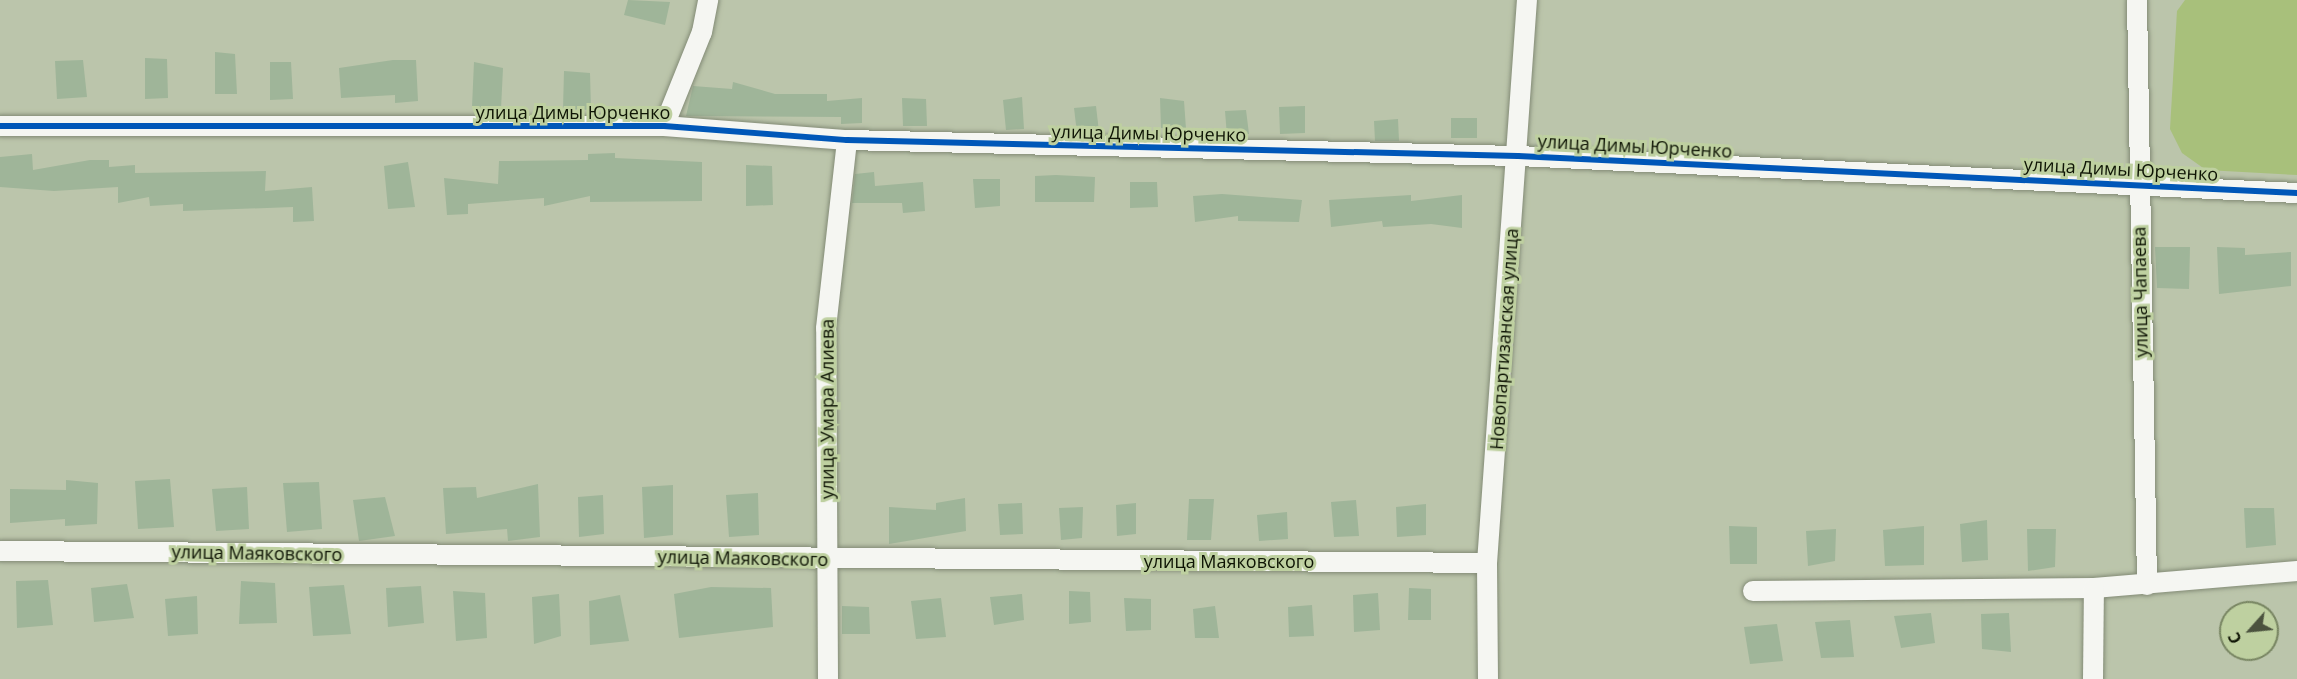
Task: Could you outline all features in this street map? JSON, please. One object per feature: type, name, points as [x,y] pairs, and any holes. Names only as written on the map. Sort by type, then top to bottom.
[{"type":"street","points":[[664,126],[702,32],[708,0]]},
{"type":"street","name":"Новопартизанская улица","points":[[1488,679],[1486,562],[1518,156],[1527,0]]},
{"type":"street","name":"улица Чапаева","points":[[2137,0],[2137,185],[2147,585]]},
{"type":"street","name":"улица Димы Юрченко","points":[[0,126],[664,126],[848,140],[1518,156],[2297,193]]},
{"type":"street","name":"улица Умара Алиева","points":[[828,679],[826,328],[848,140]]},
{"type":"street","name":"улица Маяковского","points":[[0,551],[827,559],[1486,562]]},
{"type":"street","points":[[1753,591],[2094,588],[2297,571]]},
{"type":"street","points":[[2093,679],[2094,588]]},
{"type":"green space","points":[[2185,0],[2297,0],[2297,175],[2206,170],[2182,153],[2170,129],[2177,11]]},
{"type":"building","points":[[628,0],[670,2],[665,25],[624,15]]},
{"type":"building","points":[[215,52],[235,54],[237,94],[215,94]]},
{"type":"building","points":[[145,58],[167,59],[168,98],[145,99]]},
{"type":"building","points":[[83,60],[87,97],[57,99],[55,61]]},
{"type":"building","points":[[393,60],[416,60],[418,101],[395,103],[395,95],[341,98],[339,68]]},
{"type":"building","points":[[270,62],[291,62],[293,99],[270,100]]},
{"type":"building","points":[[474,62],[503,68],[501,109],[472,107]]},
{"type":"building","points":[[564,71],[590,73],[591,110],[563,109]]},
{"type":"building","points":[[733,82],[775,94],[827,94],[827,101],[862,98],[862,123],[841,124],[841,117],[686,116],[693,86],[732,89]]},
{"type":"building","points":[[1022,97],[1024,129],[1006,130],[1003,100]]},
{"type":"building","points":[[902,98],[926,99],[927,126],[903,126]]},
{"type":"building","points":[[1160,98],[1184,101],[1186,129],[1161,128]]},
{"type":"building","points":[[1096,106],[1099,132],[1077,133],[1074,108]]},
{"type":"building","points":[[1305,106],[1305,133],[1280,134],[1279,107]]},
{"type":"building","points":[[1246,110],[1249,134],[1227,136],[1225,111]]},
{"type":"building","points":[[1451,118],[1477,118],[1477,138],[1451,138]]},
{"type":"building","points":[[1398,119],[1399,141],[1375,141],[1374,121]]},
{"type":"building","points":[[615,153],[615,158],[702,162],[702,201],[590,202],[590,196],[544,206],[544,198],[468,204],[468,214],[447,215],[444,178],[498,184],[499,161],[588,160],[588,154]]},
{"type":"building","points":[[32,154],[33,170],[90,160],[109,160],[109,167],[135,165],[135,173],[266,171],[265,191],[312,187],[314,221],[293,222],[293,207],[183,211],[183,204],[150,206],[149,197],[118,203],[118,187],[54,191],[0,187],[0,157]]},
{"type":"building","points":[[408,162],[415,207],[388,209],[384,166]]},
{"type":"building","points":[[746,165],[772,166],[773,205],[746,206]]},
{"type":"building","points":[[874,172],[875,186],[923,182],[925,211],[903,213],[902,203],[852,203],[855,174]]},
{"type":"building","points":[[1035,176],[1095,177],[1094,202],[1035,202]]},
{"type":"building","points":[[973,179],[1000,179],[1000,206],[975,208]]},
{"type":"building","points":[[1130,182],[1157,182],[1158,207],[1130,208]]},
{"type":"building","points":[[1222,194],[1302,200],[1299,222],[1238,221],[1238,216],[1195,222],[1193,196]]},
{"type":"building","points":[[1411,195],[1411,201],[1462,195],[1462,228],[1431,224],[1383,227],[1382,221],[1331,227],[1329,200]]},
{"type":"building","points":[[2155,247],[2190,247],[2189,289],[2157,288]]},
{"type":"building","points":[[2217,247],[2245,248],[2245,255],[2291,252],[2291,286],[2219,294]]},
{"type":"building","points":[[170,479],[174,527],[138,529],[135,481]]},
{"type":"building","points":[[66,480],[98,483],[97,524],[65,526],[65,519],[10,523],[10,489],[66,490]]},
{"type":"building","points":[[319,482],[322,529],[287,532],[283,483]]},
{"type":"building","points":[[538,484],[540,537],[508,541],[507,529],[446,534],[443,488],[476,487],[477,498]]},
{"type":"building","points":[[673,485],[673,535],[644,538],[642,487]]},
{"type":"building","points":[[247,487],[249,529],[216,531],[212,489]]},
{"type":"building","points":[[758,493],[759,535],[729,537],[726,495]]},
{"type":"building","points":[[603,495],[604,534],[579,537],[578,497]]},
{"type":"building","points":[[385,497],[395,536],[359,541],[353,500]]},
{"type":"building","points":[[965,498],[966,531],[889,544],[889,507],[936,510],[936,503]]},
{"type":"building","points":[[1189,499],[1214,499],[1211,540],[1187,540]]},
{"type":"building","points":[[1356,500],[1359,536],[1334,537],[1331,502]]},
{"type":"building","points":[[1022,503],[1023,534],[1000,535],[998,504]]},
{"type":"building","points":[[1136,503],[1136,534],[1117,536],[1116,505]]},
{"type":"building","points":[[1426,504],[1426,535],[1397,537],[1396,507]]},
{"type":"building","points":[[1083,507],[1082,538],[1061,540],[1059,508]]},
{"type":"building","points":[[2244,508],[2274,508],[2276,545],[2246,548]]},
{"type":"building","points":[[1287,512],[1288,539],[1259,541],[1257,515]]},
{"type":"building","points":[[1987,520],[1988,560],[1962,562],[1960,524]]},
{"type":"building","points":[[1729,526],[1757,527],[1757,564],[1730,564]]},
{"type":"building","points":[[1924,526],[1924,565],[1885,566],[1883,530]]},
{"type":"building","points":[[1836,529],[1835,561],[1808,566],[1806,531]]},
{"type":"building","points":[[2027,529],[2056,529],[2055,567],[2028,571]]},
{"type":"building","points":[[48,580],[53,625],[17,628],[16,581]]},
{"type":"building","points":[[241,581],[275,583],[277,623],[239,624]]},
{"type":"building","points":[[127,584],[134,618],[94,622],[91,588]]},
{"type":"building","points":[[344,585],[351,634],[313,636],[309,587]]},
{"type":"building","points":[[421,586],[424,623],[388,627],[386,588]]},
{"type":"building","points":[[711,587],[771,588],[773,627],[679,638],[674,594]]},
{"type":"building","points":[[1409,588],[1431,589],[1431,620],[1408,620]]},
{"type":"building","points":[[453,591],[485,593],[487,638],[456,641]]},
{"type":"building","points":[[1069,591],[1090,592],[1091,622],[1069,624]]},
{"type":"building","points":[[1378,593],[1380,630],[1354,632],[1353,595]]},
{"type":"building","points":[[559,594],[561,636],[534,644],[532,597]]},
{"type":"building","points":[[1022,594],[1024,620],[994,625],[990,597]]},
{"type":"building","points":[[620,595],[629,641],[590,645],[589,601]]},
{"type":"building","points":[[197,596],[198,634],[168,636],[165,599]]},
{"type":"building","points":[[941,598],[946,637],[916,639],[911,601]]},
{"type":"building","points":[[1124,598],[1151,599],[1151,630],[1126,631]]},
{"type":"building","points":[[1312,605],[1314,636],[1289,637],[1288,607]]},
{"type":"building","points":[[842,606],[869,607],[870,634],[842,634]]},
{"type":"building","points":[[1215,606],[1219,638],[1195,638],[1193,609]]},
{"type":"building","points":[[1931,613],[1935,643],[1901,648],[1894,616]]},
{"type":"building","points":[[2009,613],[2011,652],[1982,649],[1981,614]]},
{"type":"building","points":[[1850,620],[1854,657],[1821,658],[1815,622]]},
{"type":"building","points":[[1777,624],[1783,661],[1750,664],[1744,627]]},
{"type":"cycle path","points":[[0,126],[664,126],[847,140],[1518,156],[2297,193]]}]
